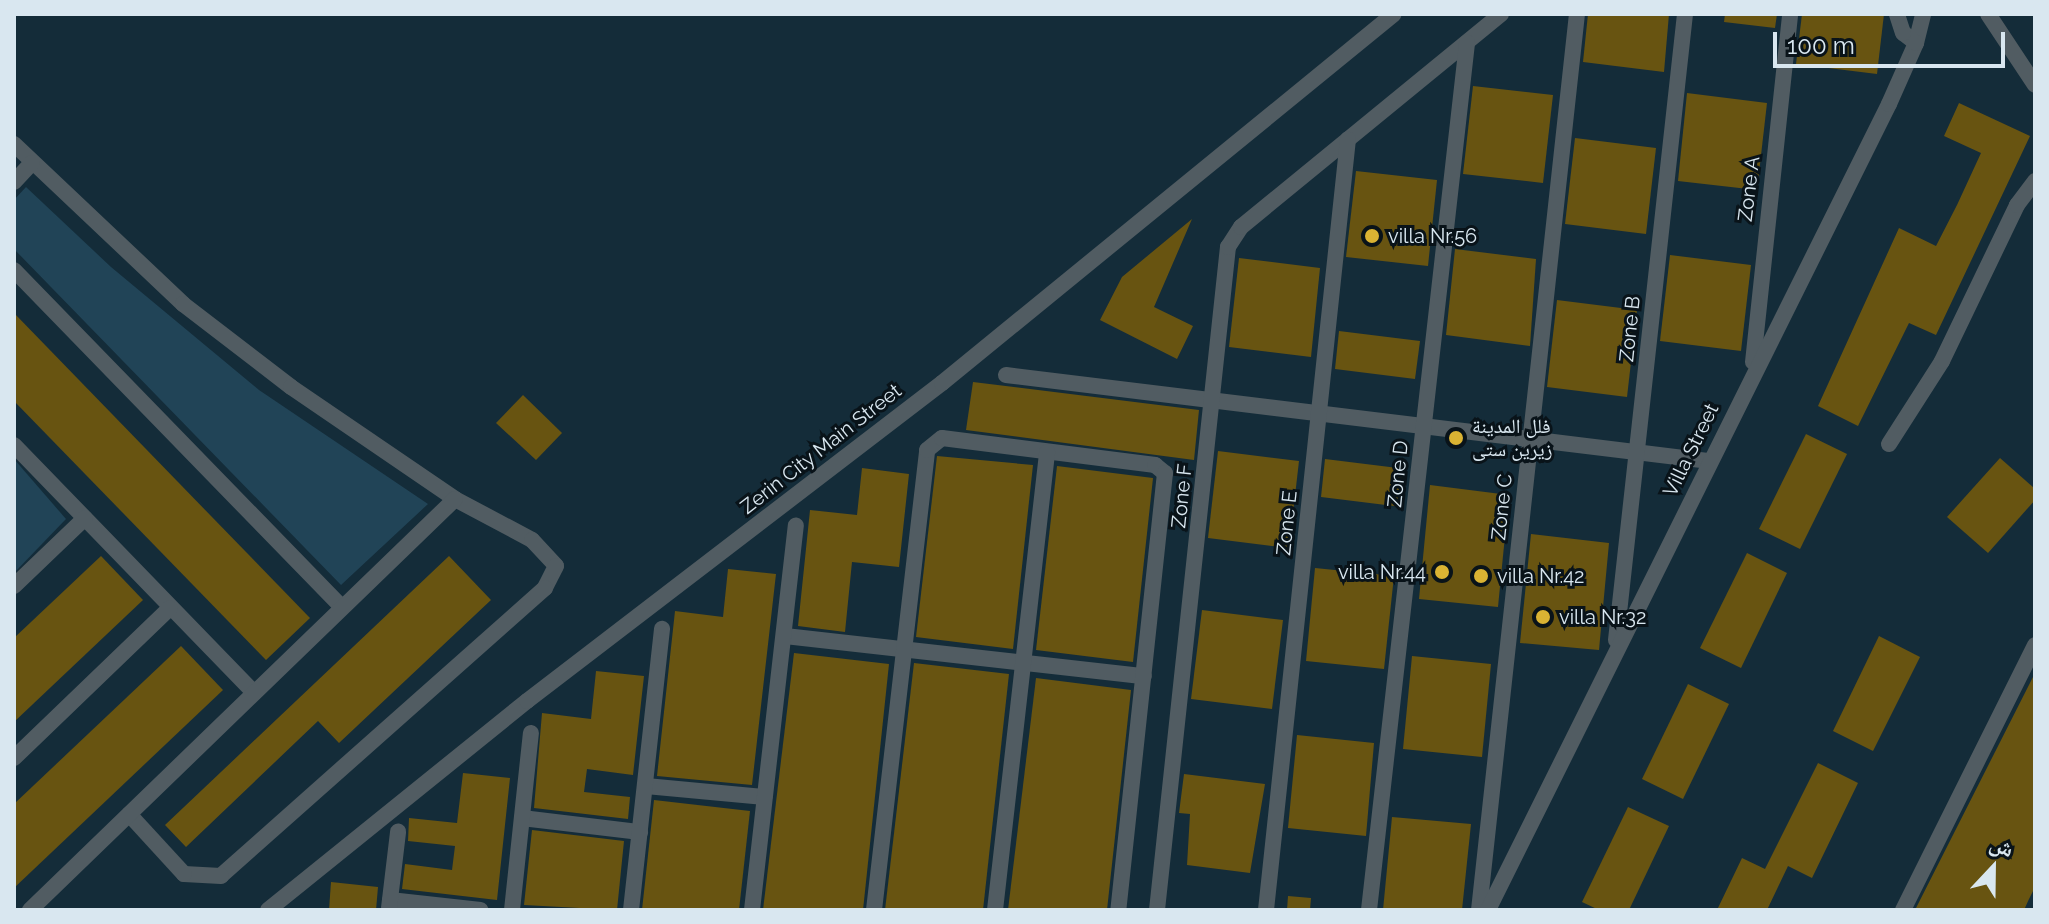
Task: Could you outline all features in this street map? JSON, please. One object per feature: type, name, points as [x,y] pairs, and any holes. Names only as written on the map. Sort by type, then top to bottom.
[{"type":"street","name":"Zerin City Main Street","points":[[268,910],[527,701],[942,383],[1394,14]]},
{"type":"street","points":[[1348,139],[1501,14]]},
{"type":"street","name":"Zone C","points":[[1479,910],[1577,14]]},
{"type":"street","name":"Zone B","points":[[1616,647],[1685,14]]},
{"type":"street","name":"Zone A","points":[[1753,369],[1790,14]]},
{"type":"street","points":[[1897,14],[1903,33],[1916,43]]},
{"type":"street","name":"Villa Street","points":[[1488,910],[1916,43],[1923,14]]},
{"type":"street","points":[[1988,14],[2035,85]]},
{"type":"street","name":"Zone D","points":[[1369,910],[1467,43]]},
{"type":"street","name":"Zone F","points":[[1157,910],[1231,240],[1348,139]]},
{"type":"street","name":"Zone E","points":[[1266,910],[1348,139]]},
{"type":"street","points":[[14,144],[183,304],[291,387],[455,499],[545,549],[556,566],[545,588],[221,876],[184,874],[129,814]]},
{"type":"street","points":[[14,182],[32,163]]},
{"type":"street","points":[[1889,444],[1942,361],[2017,205],[2035,181]]},
{"type":"street","points":[[14,270],[341,606]]},
{"type":"street","points":[[1006,375],[1318,409],[1708,461]]},
{"type":"street","points":[[874,910],[930,443],[947,438],[1163,470],[1118,910]]},
{"type":"street","points":[[14,445],[254,693]]},
{"type":"street","points":[[995,910],[1047,452]]},
{"type":"street","points":[[30,910],[455,499]]},
{"type":"street","points":[[14,586],[85,518]]},
{"type":"street","points":[[752,910],[796,526]]},
{"type":"street","points":[[14,758],[170,608]]},
{"type":"street","points":[[631,910],[662,629]]},
{"type":"street","points":[[785,636],[1144,676]]},
{"type":"street","points":[[1903,910],[2029,673],[2035,645]]},
{"type":"street","points":[[512,910],[531,733]]},
{"type":"street","points":[[646,786],[764,797]]},
{"type":"street","points":[[522,818],[640,832]]},
{"type":"street","points":[[398,832],[389,905],[480,910]]},
{"type":"shaded area","points":[[26,187],[111,267],[259,390],[428,504],[341,585],[14,249],[14,200]]},
{"type":"shaded area","points":[[14,459],[66,519],[14,573]]},
{"type":"building","points":[[1588,14],[1669,14],[1664,72],[1583,62]]},
{"type":"building","points":[[1725,14],[1777,14],[1775,28],[1724,22]]},
{"type":"building","points":[[1802,14],[1884,14],[1877,74],[1796,64]]},
{"type":"building","points":[[1473,86],[1553,95],[1543,183],[1463,174]]},
{"type":"building","points":[[1687,93],[1767,103],[1757,190],[1678,181]]},
{"type":"building","points":[[1959,103],[2030,136],[1936,335],[1909,323],[1858,426],[1818,406],[1899,228],[1936,246],[1957,205],[1981,153],[1944,136]]},
{"type":"building","points":[[1575,138],[1656,148],[1646,234],[1565,224]]},
{"type":"building","points":[[1356,171],[1437,180],[1428,266],[1346,257]]},
{"type":"building","points":[[1192,219],[1154,307],[1193,326],[1177,359],[1100,320],[1122,277]]},
{"type":"building","points":[[1455,249],[1536,259],[1530,346],[1446,335]]},
{"type":"building","points":[[1670,255],[1751,265],[1741,351],[1660,341]]},
{"type":"building","points":[[1239,258],[1320,268],[1311,357],[1229,347]]},
{"type":"building","points":[[1557,300],[1637,310],[1627,397],[1547,387]]},
{"type":"building","points":[[14,313],[310,618],[266,660],[14,401]]},
{"type":"building","points":[[1339,331],[1420,341],[1415,379],[1335,369]]},
{"type":"building","points":[[973,382],[1199,410],[1194,460],[966,430]]},
{"type":"building","points":[[523,395],[562,433],[536,460],[496,423]]},
{"type":"building","points":[[1806,434],[1847,454],[1800,549],[1759,529]]},
{"type":"building","points":[[1218,451],[1299,461],[1289,548],[1208,538]]},
{"type":"building","points":[[937,456],[1033,465],[1013,649],[916,637]]},
{"type":"building","points":[[2000,458],[2035,489],[2035,500],[1988,553],[1947,517]]},
{"type":"building","points":[[1325,459],[1406,469],[1402,507],[1321,497]]},
{"type":"building","points":[[1057,466],[1153,478],[1133,662],[1036,650]]},
{"type":"building","points":[[862,468],[909,474],[899,567],[852,562],[845,632],[798,626],[810,510],[857,515]]},
{"type":"building","points":[[1430,485],[1509,495],[1498,607],[1419,599]]},
{"type":"building","points":[[1531,534],[1609,543],[1599,650],[1520,643]]},
{"type":"building","points":[[1747,553],[1787,573],[1741,668],[1700,648]]},
{"type":"building","points":[[101,556],[143,600],[14,722],[14,638]]},
{"type":"building","points":[[449,556],[491,600],[339,743],[318,721],[186,847],[165,825]]},
{"type":"building","points":[[1315,568],[1394,576],[1384,669],[1306,661]]},
{"type":"building","points":[[728,569],[776,574],[752,785],[657,776],[675,611],[723,617]]},
{"type":"building","points":[[1202,610],[1283,620],[1272,709],[1191,699]]},
{"type":"building","points":[[1879,636],[1920,657],[1873,751],[1833,731]]},
{"type":"building","points":[[181,646],[223,690],[14,888],[14,804]]},
{"type":"building","points":[[794,653],[889,664],[863,910],[763,910]]},
{"type":"building","points":[[1412,656],[1491,664],[1482,757],[1403,749]]},
{"type":"building","points":[[914,663],[1009,674],[983,910],[885,910]]},
{"type":"building","points":[[596,671],[644,676],[633,775],[587,769],[584,792],[630,797],[628,819],[534,808],[542,713],[591,719]]},
{"type":"building","points":[[2035,673],[2035,887],[2024,910],[1915,910]]},
{"type":"building","points":[[1036,678],[1131,690],[1107,910],[1008,910]]},
{"type":"building","points":[[1688,684],[1729,704],[1683,799],[1642,779]]},
{"type":"building","points":[[1297,735],[1374,743],[1366,836],[1288,828]]},
{"type":"building","points":[[1818,763],[1858,783],[1812,878],[1788,866],[1767,910],[1717,910],[1742,858],[1765,869]]},
{"type":"building","points":[[463,773],[510,778],[497,900],[402,889],[405,864],[452,870],[455,846],[408,841],[409,818],[457,823]]},
{"type":"building","points":[[1184,774],[1265,784],[1250,873],[1187,865],[1190,814],[1179,813]]},
{"type":"building","points":[[654,800],[750,811],[739,910],[642,910]]},
{"type":"building","points":[[1628,807],[1669,826],[1629,910],[1599,910],[1582,902]]},
{"type":"building","points":[[1392,817],[1471,824],[1462,910],[1383,910]]},
{"type":"building","points":[[532,830],[624,841],[617,910],[524,905]]},
{"type":"building","points":[[331,882],[378,887],[376,910],[329,910]]},
{"type":"building","points":[[1288,896],[1311,898],[1310,910],[1287,910]]},
{"type":"place","name":"villa Nr.56","points":[[1372,236]]},
{"type":"place","name":"فلل المدينة زیرین ستی","points":[[1456,438]]},
{"type":"place","name":"villa Nr.44","points":[[1442,572]]},
{"type":"place","name":"villa Nr.42","points":[[1481,576]]},
{"type":"place","name":"villa Nr.32","points":[[1543,617]]}]
